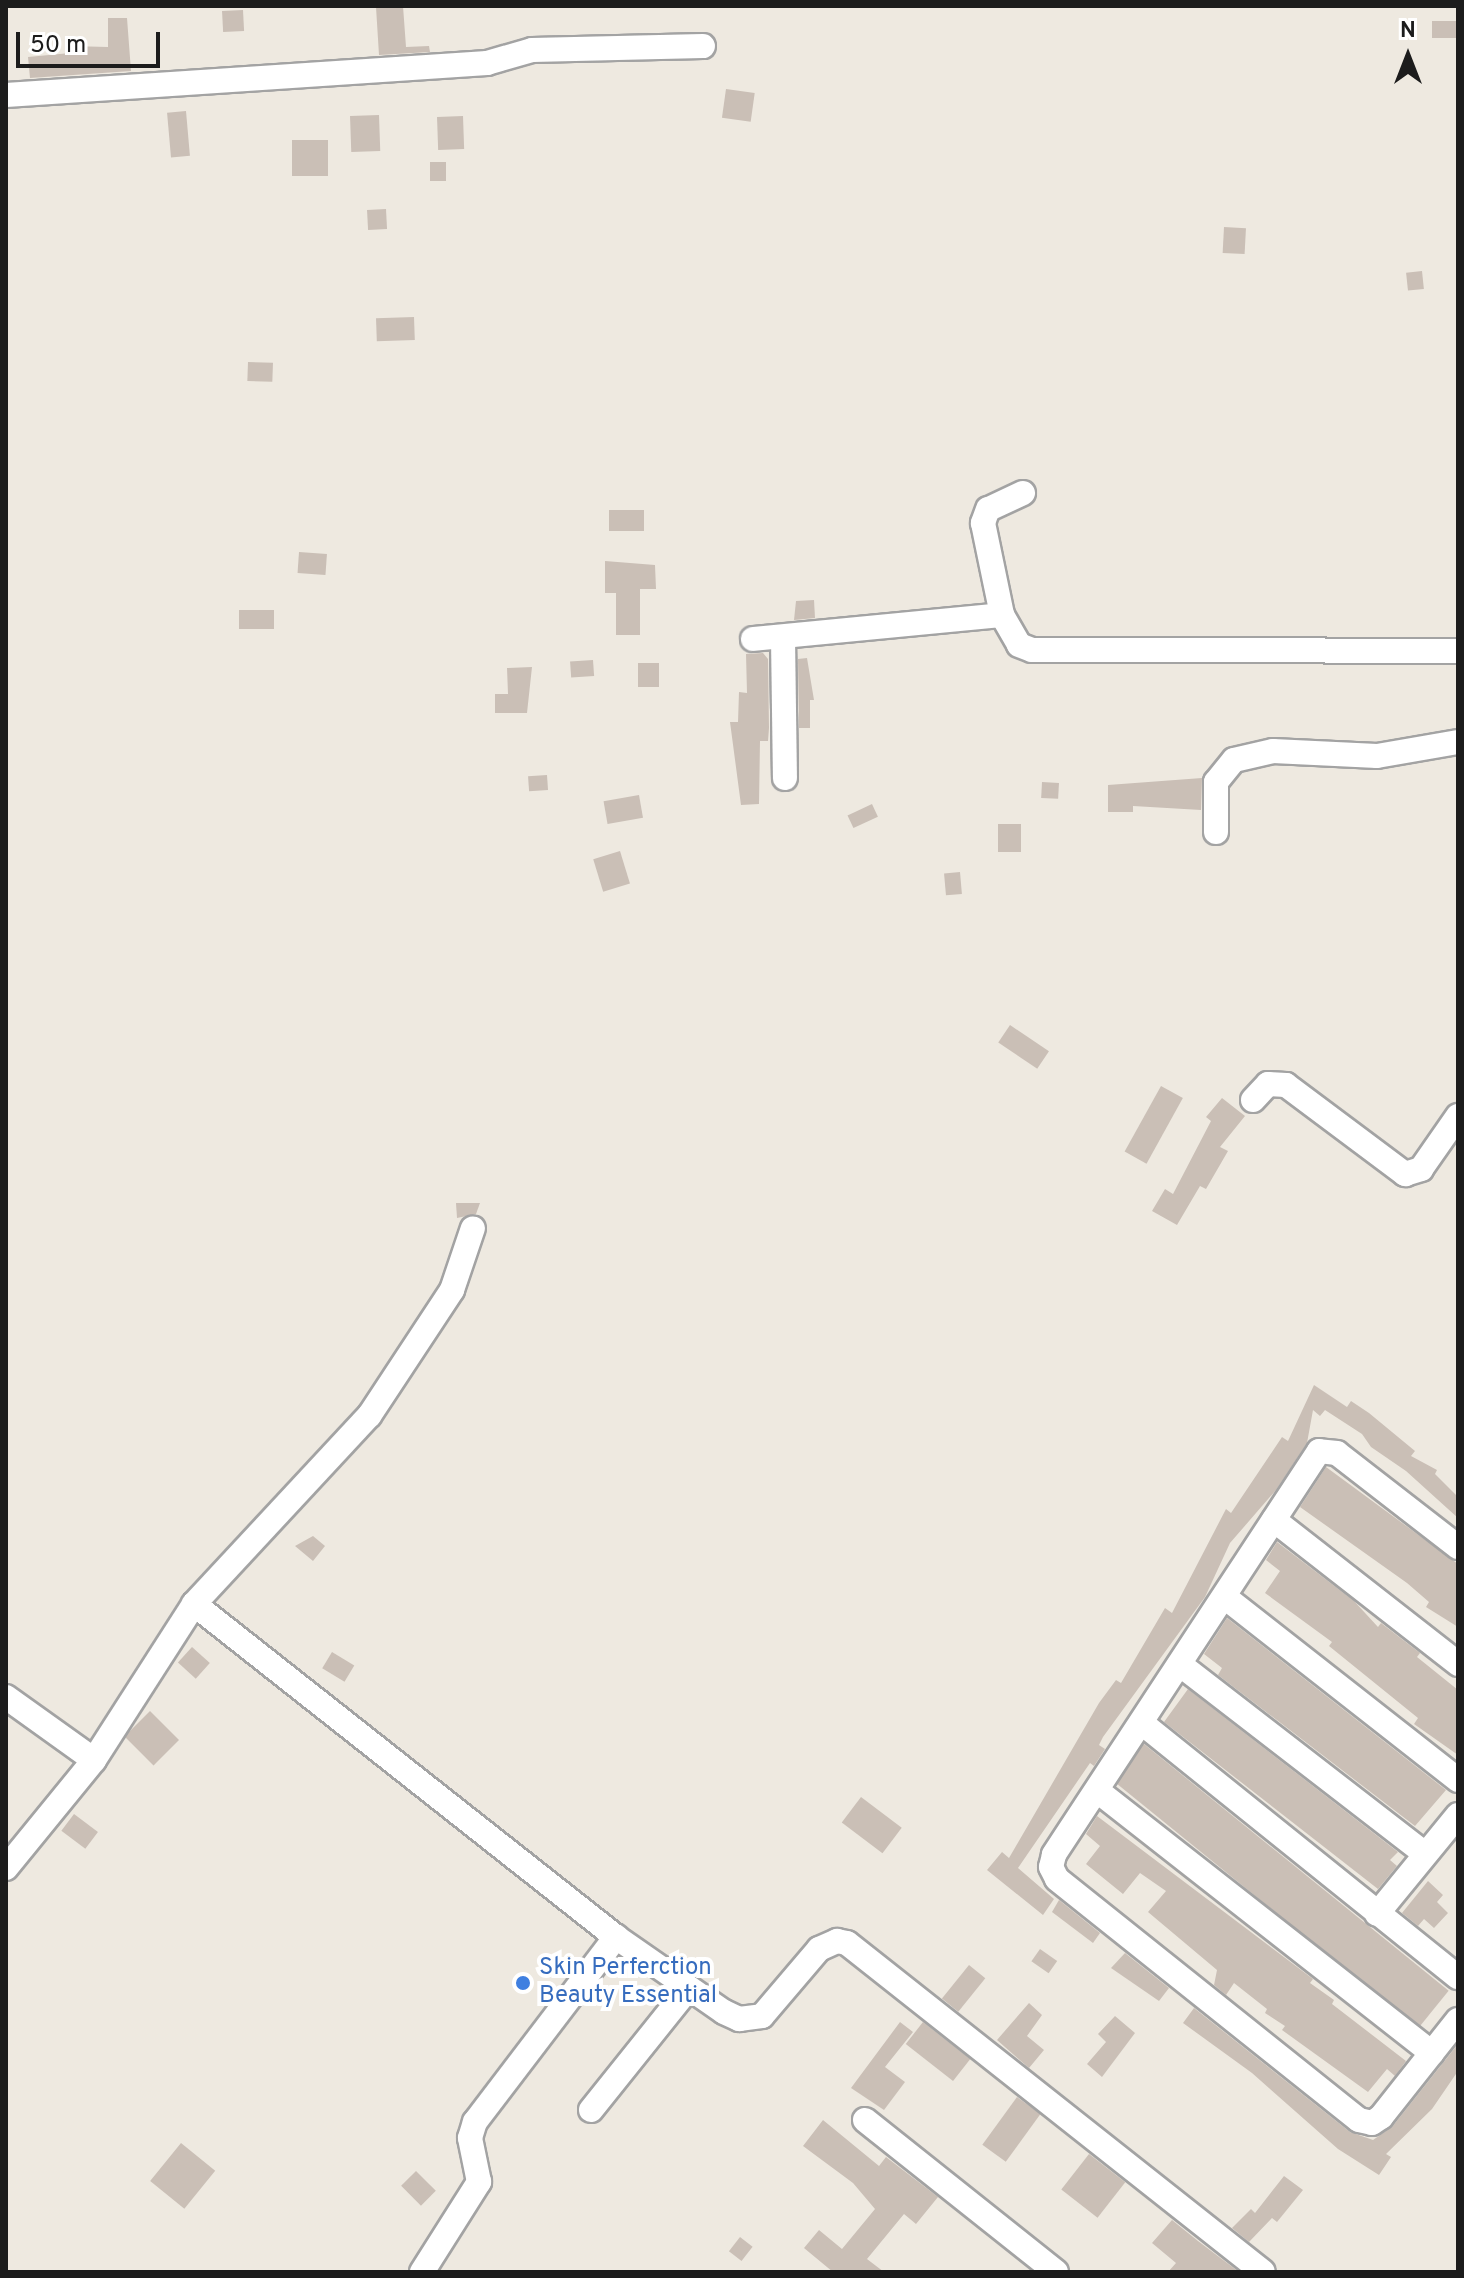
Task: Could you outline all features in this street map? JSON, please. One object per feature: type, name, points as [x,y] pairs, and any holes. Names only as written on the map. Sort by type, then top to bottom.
[{"type":"street","points":[[6,95],[487,63],[532,50],[703,46]]},
{"type":"street","points":[[1023,493],[1000,500],[988,509],[983,523],[1002,615],[1019,645],[1047,652],[1458,651]]},
{"type":"street","points":[[753,639],[1002,615]]},
{"type":"street","points":[[783,638],[785,778]]},
{"type":"street","points":[[1216,832],[1216,782],[1234,760],[1273,751],[1377,756],[1458,742]]},
{"type":"street","points":[[1253,1100],[1268,1084],[1286,1085],[1405,1174],[1421,1169],[1458,1116]]},
{"type":"street","points":[[6,1868],[94,1760],[194,1604],[369,1416],[452,1290],[473,1228]]},
{"type":"street","points":[[1458,1547],[1331,1450],[1316,1454],[1182,1666],[1054,1855],[1051,1867],[1057,1879],[1359,2120],[1372,2123],[1381,2117],[1458,2020]]},
{"type":"street","points":[[1274,1520],[1458,1664]]},
{"type":"street","points":[[1226,1598],[1458,1780]]},
{"type":"street","points":[[194,1604],[616,1937],[724,2012],[752,2020],[771,2011],[819,1949],[837,1941],[847,1943],[1263,2272]]},
{"type":"street","points":[[1182,1666],[1424,1853]]},
{"type":"street","points":[[6,1697],[94,1760]]},
{"type":"street","points":[[1143,1724],[1458,1977]]},
{"type":"street","points":[[1099,1792],[1432,2053]]},
{"type":"street","points":[[1377,1914],[1458,1815]]},
{"type":"street","points":[[422,2272],[479,2182],[470,2138],[475,2122],[616,1937]]},
{"type":"street","points":[[591,2110],[688,1989]]},
{"type":"street","points":[[865,2120],[1056,2272]]},
{"type":"building","points":[[403,6],[406,47],[429,46],[430,52],[379,55],[376,7]]},
{"type":"building","points":[[243,10],[244,31],[223,32],[222,11]]},
{"type":"building","points":[[108,18],[127,18],[131,71],[30,78],[28,57],[70,53],[70,46],[108,47]]},
{"type":"building","points":[[1432,21],[1458,21],[1458,38],[1432,38]]},
{"type":"building","points":[[726,89],[755,93],[751,122],[722,118]]},
{"type":"building","points":[[186,111],[190,156],[171,157],[167,113]]},
{"type":"building","points":[[379,115],[380,151],[351,152],[350,116]]},
{"type":"building","points":[[463,116],[464,149],[438,150],[437,117]]},
{"type":"building","points":[[292,140],[328,140],[328,176],[292,176]]},
{"type":"building","points":[[430,162],[446,162],[446,181],[430,181]]},
{"type":"building","points":[[386,209],[387,229],[368,230],[367,210]]},
{"type":"building","points":[[1224,227],[1246,228],[1245,254],[1223,253]]},
{"type":"building","points":[[1422,271],[1424,289],[1408,291],[1406,273]]},
{"type":"building","points":[[414,317],[415,340],[377,341],[376,318]]},
{"type":"building","points":[[248,362],[273,363],[272,382],[247,381]]},
{"type":"building","points":[[609,510],[644,510],[644,531],[609,531]]},
{"type":"building","points":[[299,552],[327,554],[325,575],[298,573]]},
{"type":"building","points":[[605,561],[655,565],[656,589],[640,589],[640,635],[616,635],[616,593],[605,593]]},
{"type":"building","points":[[814,600],[815,618],[794,620],[796,601]]},
{"type":"building","points":[[239,610],[274,610],[274,629],[239,629]]},
{"type":"building","points":[[763,653],[768,659],[769,728],[768,741],[760,741],[759,804],[741,805],[730,722],[738,722],[739,692],[747,693],[746,654]]},
{"type":"building","points":[[807,658],[814,700],[810,700],[810,728],[799,728],[798,659]]},
{"type":"building","points":[[593,660],[594,676],[571,678],[570,662]]},
{"type":"building","points":[[638,663],[659,663],[659,687],[638,687]]},
{"type":"building","points":[[532,667],[527,713],[495,713],[495,694],[508,694],[507,668]]},
{"type":"building","points":[[547,775],[548,790],[529,791],[528,776]]},
{"type":"building","points":[[1202,778],[1201,810],[1133,806],[1133,812],[1108,812],[1108,785]]},
{"type":"building","points":[[1042,782],[1059,783],[1058,799],[1041,798]]},
{"type":"building","points":[[639,795],[643,818],[608,824],[604,801]]},
{"type":"building","points":[[872,804],[878,817],[853,828],[848,815]]},
{"type":"building","points":[[998,824],[1021,824],[1021,852],[998,852]]},
{"type":"building","points":[[620,851],[630,884],[603,892],[593,859]]},
{"type":"building","points":[[960,872],[962,894],[946,895],[944,873]]},
{"type":"building","points":[[1010,1025],[1049,1051],[1037,1069],[998,1042]]},
{"type":"building","points":[[1161,1086],[1183,1098],[1147,1164],[1125,1152]]},
{"type":"building","points":[[1222,1098],[1245,1116],[1220,1147],[1228,1151],[1206,1189],[1200,1186],[1177,1225],[1152,1211],[1165,1189],[1173,1194],[1211,1121],[1206,1117]]},
{"type":"building","points":[[456,1203],[480,1203],[476,1214],[457,1218]]},
{"type":"building","points":[[1314,1385],[1347,1407],[1351,1401],[1369,1413],[1415,1451],[1411,1456],[1437,1470],[1435,1474],[1458,1497],[1458,1518],[1406,1471],[1371,1447],[1362,1434],[1325,1410],[1320,1416],[1313,1410],[1307,1443],[1276,1490],[1230,1543],[1205,1597],[1103,1737],[1099,1745],[1105,1749],[1094,1766],[1090,1763],[1018,1868],[1054,1899],[1043,1915],[987,1870],[1002,1852],[1009,1858],[1099,1703],[1116,1680],[1121,1683],[1165,1608],[1172,1613],[1226,1509],[1231,1513],[1282,1437],[1288,1441]]},
{"type":"building","points":[[1326,1467],[1458,1564],[1458,1627],[1426,1607],[1429,1602],[1407,1583],[1300,1507]]},
{"type":"building","points":[[313,1536],[325,1546],[313,1561],[295,1546]]},
{"type":"building","points":[[1277,1542],[1354,1601],[1378,1627],[1381,1623],[1420,1653],[1417,1657],[1458,1690],[1458,1755],[1414,1724],[1418,1718],[1329,1646],[1332,1642],[1265,1593],[1280,1571],[1266,1560]]},
{"type":"building","points":[[1227,1618],[1446,1790],[1415,1826],[1218,1675],[1222,1668],[1204,1654]]},
{"type":"building","points":[[192,1647],[210,1663],[196,1679],[178,1663]]},
{"type":"building","points":[[332,1652],[354,1665],[345,1682],[322,1668]]},
{"type":"building","points":[[1188,1689],[1398,1852],[1390,1860],[1397,1866],[1378,1889],[1164,1722]]},
{"type":"building","points":[[150,1711],[179,1740],[154,1765],[125,1736]]},
{"type":"building","points":[[1144,1744],[1449,1991],[1418,2028],[1114,1781]]},
{"type":"building","points":[[861,1797],[902,1828],[882,1853],[842,1823]]},
{"type":"building","points":[[74,1814],[98,1832],[85,1849],[61,1831]]},
{"type":"building","points":[[1097,1816],[1313,1979],[1310,1983],[1334,2000],[1332,2004],[1406,2061],[1395,2076],[1387,2069],[1368,2092],[1282,2030],[1285,2026],[1265,2013],[1267,2009],[1234,1983],[1226,1995],[1214,1985],[1217,1970],[1148,1912],[1166,1891],[1140,1873],[1123,1894],[1086,1864],[1100,1846],[1086,1834]]},
{"type":"building","points":[[1428,1881],[1443,1895],[1437,1902],[1448,1913],[1434,1928],[1424,1919],[1418,1926],[1402,1913]]},
{"type":"building","points":[[1059,1900],[1100,1933],[1093,1943],[1052,1912]]},
{"type":"building","points":[[1040,1949],[1057,1961],[1049,1973],[1031,1961]]},
{"type":"building","points":[[1125,1953],[1169,1988],[1159,2001],[1111,1968]]},
{"type":"building","points":[[969,1965],[985,1978],[958,2012],[942,1998]]},
{"type":"building","points":[[1029,2003],[1042,2015],[1027,2036],[1044,2050],[1029,2068],[997,2040]]},
{"type":"building","points":[[1194,2008],[1350,2132],[1373,2140],[1392,2127],[1458,2044],[1458,2071],[1432,2109],[1386,2154],[1391,2157],[1379,2175],[1338,2149],[1252,2073],[1183,2023]]},
{"type":"building","points":[[1115,2016],[1135,2033],[1102,2077],[1087,2064],[1106,2042],[1098,2034]]},
{"type":"building","points":[[900,2022],[913,2032],[885,2067],[905,2082],[884,2110],[851,2088]]},
{"type":"building","points":[[923,2022],[970,2059],[953,2081],[906,2044]]},
{"type":"building","points":[[1017,2097],[1040,2114],[1006,2162],[982,2145]]},
{"type":"building","points":[[823,2120],[879,2166],[886,2157],[938,2197],[916,2224],[904,2214],[867,2259],[884,2272],[833,2272],[804,2248],[819,2230],[842,2249],[875,2209],[853,2183],[803,2146]]},
{"type":"building","points":[[181,2143],[215,2171],[184,2209],[150,2181]]},
{"type":"building","points":[[1089,2154],[1125,2182],[1098,2218],[1061,2189]]},
{"type":"building","points":[[416,2171],[436,2191],[421,2206],[401,2186]]},
{"type":"building","points":[[1284,2176],[1303,2190],[1277,2222],[1272,2218],[1249,2242],[1232,2228],[1251,2209],[1255,2213]]},
{"type":"building","points":[[1172,2220],[1239,2272],[1168,2272],[1176,2263],[1152,2243]]},
{"type":"building","points":[[740,2237],[753,2247],[742,2261],[729,2251]]},
{"type":"place","name":"Skin Perferction Beauty Essential","points":[[523,1983]]}]
